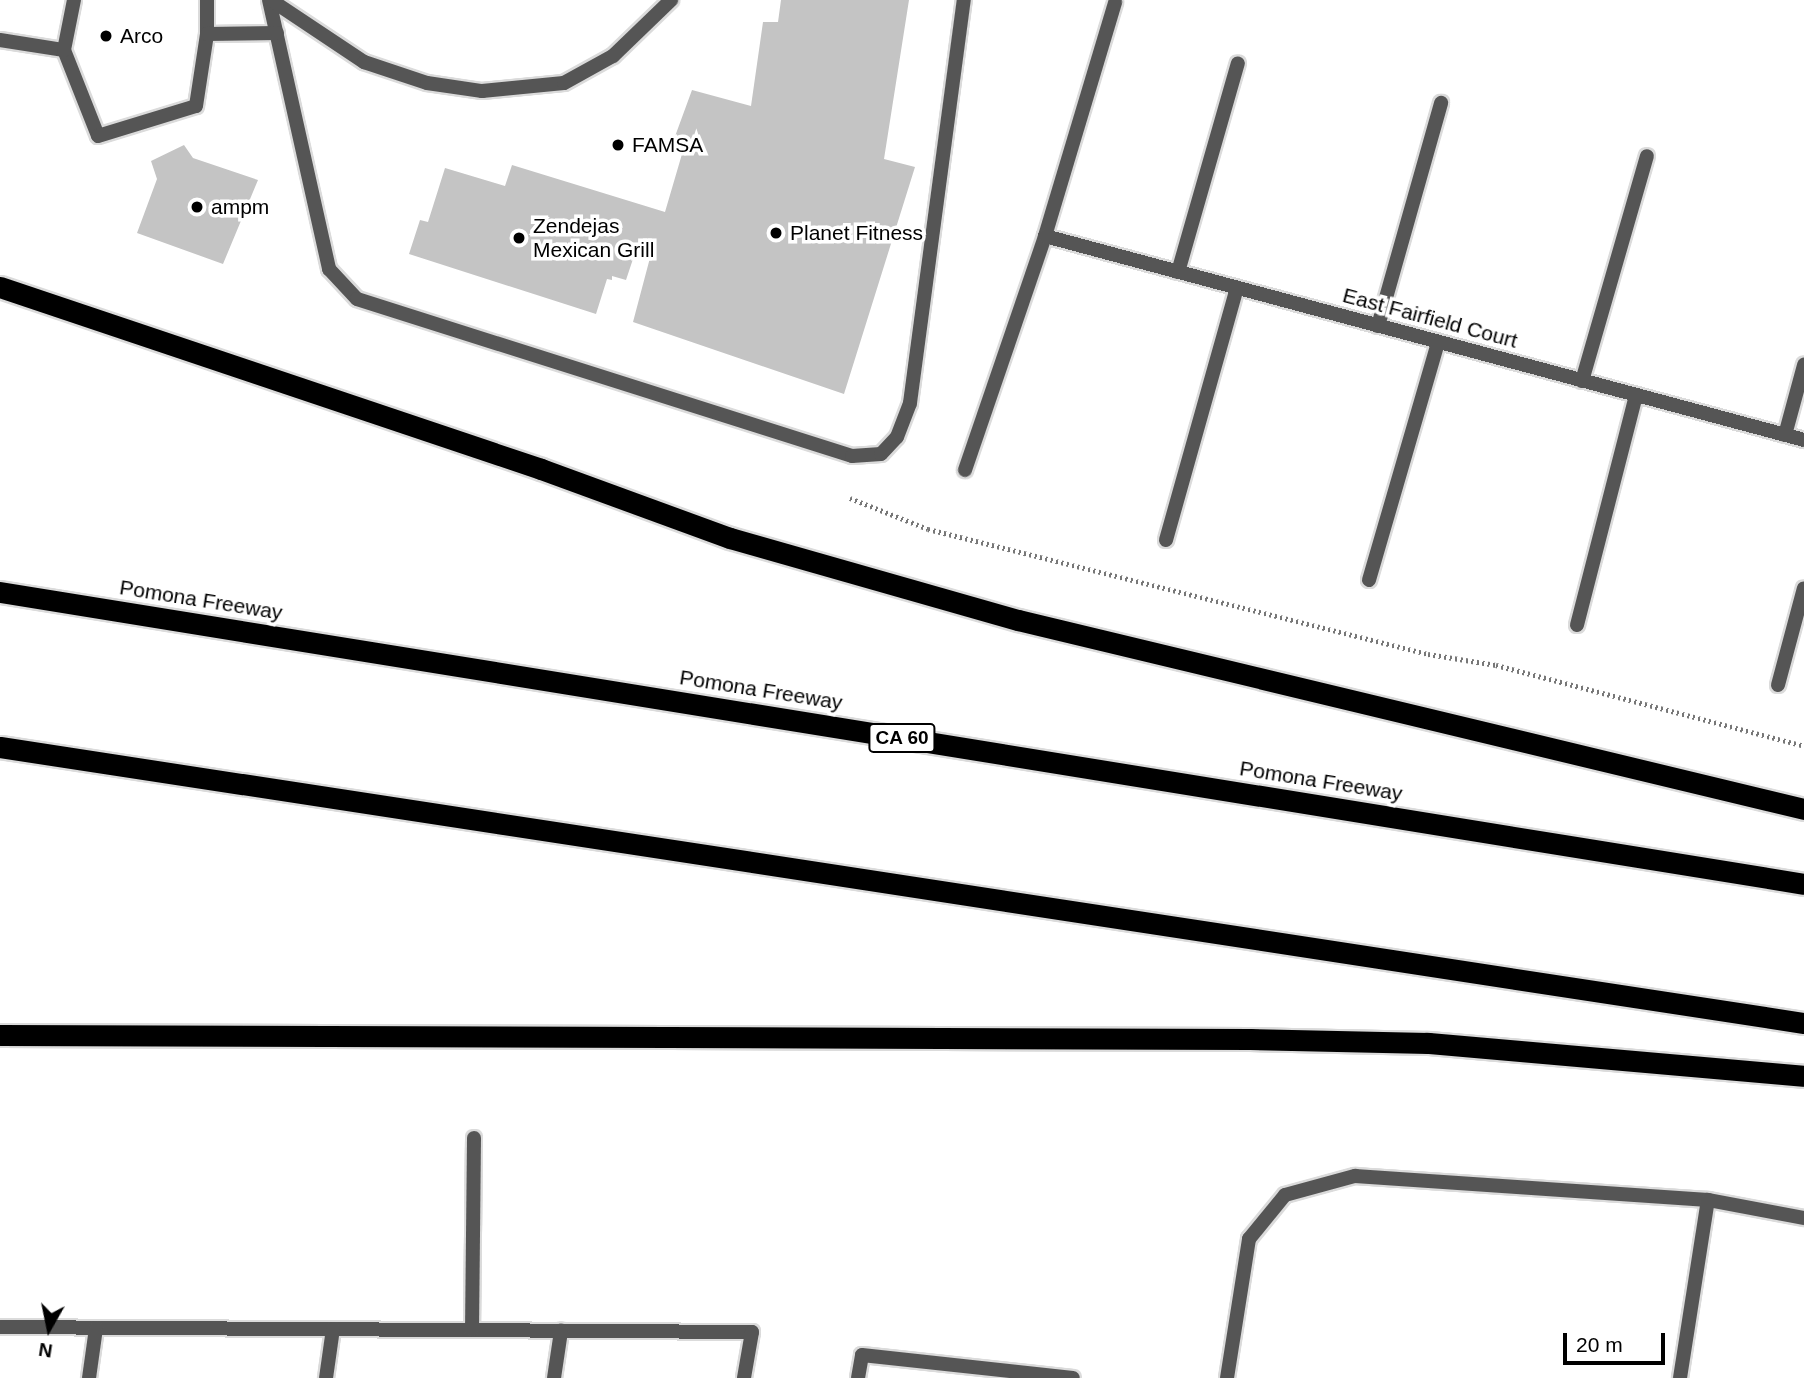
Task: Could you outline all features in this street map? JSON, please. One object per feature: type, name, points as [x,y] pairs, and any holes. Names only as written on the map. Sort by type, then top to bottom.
[{"type":"highway","points":[[0,287],[509,458],[730,538],[1018,620],[1804,809]]},
{"type":"highway","name":"Pomona Freeway","points":[[0,592],[1804,884]]},
{"type":"highway","points":[[0,747],[1804,1023]]},
{"type":"highway","points":[[0,1035],[1264,1039],[1427,1043],[1804,1076]]},
{"type":"street","points":[[74,0],[64,50],[98,136],[196,106],[207,34],[207,0]]},
{"type":"street","points":[[270,0],[364,62],[426,83],[482,90],[564,83],[613,56],[671,0]]},
{"type":"street","points":[[270,0],[329,269],[358,299],[852,456],[881,454],[897,437],[910,402],[964,0]]},
{"type":"street","points":[[964,470],[1045,236],[1115,2]]},
{"type":"street","points":[[207,34],[276,33]]},
{"type":"street","points":[[0,40],[64,50]]},
{"type":"street","points":[[1178,272],[1238,62]]},
{"type":"street","points":[[1378,326],[1441,103]]},
{"type":"street","points":[[1582,381],[1647,156]]},
{"type":"street","name":"East Fairfield Court","points":[[1045,236],[1804,440]]},
{"type":"street","points":[[1166,540],[1237,288]]},
{"type":"street","points":[[1369,580],[1437,342]]},
{"type":"street","points":[[1785,435],[1804,365]]},
{"type":"street","points":[[1577,625],[1636,395]]},
{"type":"street","points":[[1778,685],[1804,588]]},
{"type":"street","points":[[472,1330],[474,1139]]},
{"type":"street","points":[[1227,1378],[1249,1239],[1285,1195],[1354,1176],[1707,1200],[1804,1218]]},
{"type":"street","points":[[1680,1378],[1707,1200]]},
{"type":"street","points":[[0,1327],[752,1332],[744,1378]]},
{"type":"street","points":[[89,1378],[96,1328]]},
{"type":"street","points":[[326,1378],[333,1329]]},
{"type":"street","points":[[554,1378],[561,1331]]},
{"type":"street","points":[[858,1378],[862,1355],[1073,1378]]},
{"type":"path","points":[[850,498],[928,529],[1428,654],[1496,665],[1804,746]]},
{"type":"building","points":[[781,0],[909,0],[884,159],[915,167],[844,394],[633,322],[651,254],[636,250],[626,280],[612,276],[612,280],[607,279],[596,314],[409,254],[420,220],[428,222],[445,168],[505,186],[512,165],[665,212],[682,154],[670,150],[692,90],[751,106],[763,22],[778,22]]},
{"type":"building","name":"ampm","points":[[184,145],[193,158],[258,180],[223,264],[137,233],[157,179],[151,161]]},
{"type":"place","name":"Arco","points":[[106,36]]},
{"type":"place","name":"FAMSA","points":[[618,145]]},
{"type":"place","name":"ampm","points":[[197,207]]},
{"type":"place","name":"Planet Fitness","points":[[776,233]]},
{"type":"place","name":"Zendejas Mexican Grill","points":[[519,238]]}]
